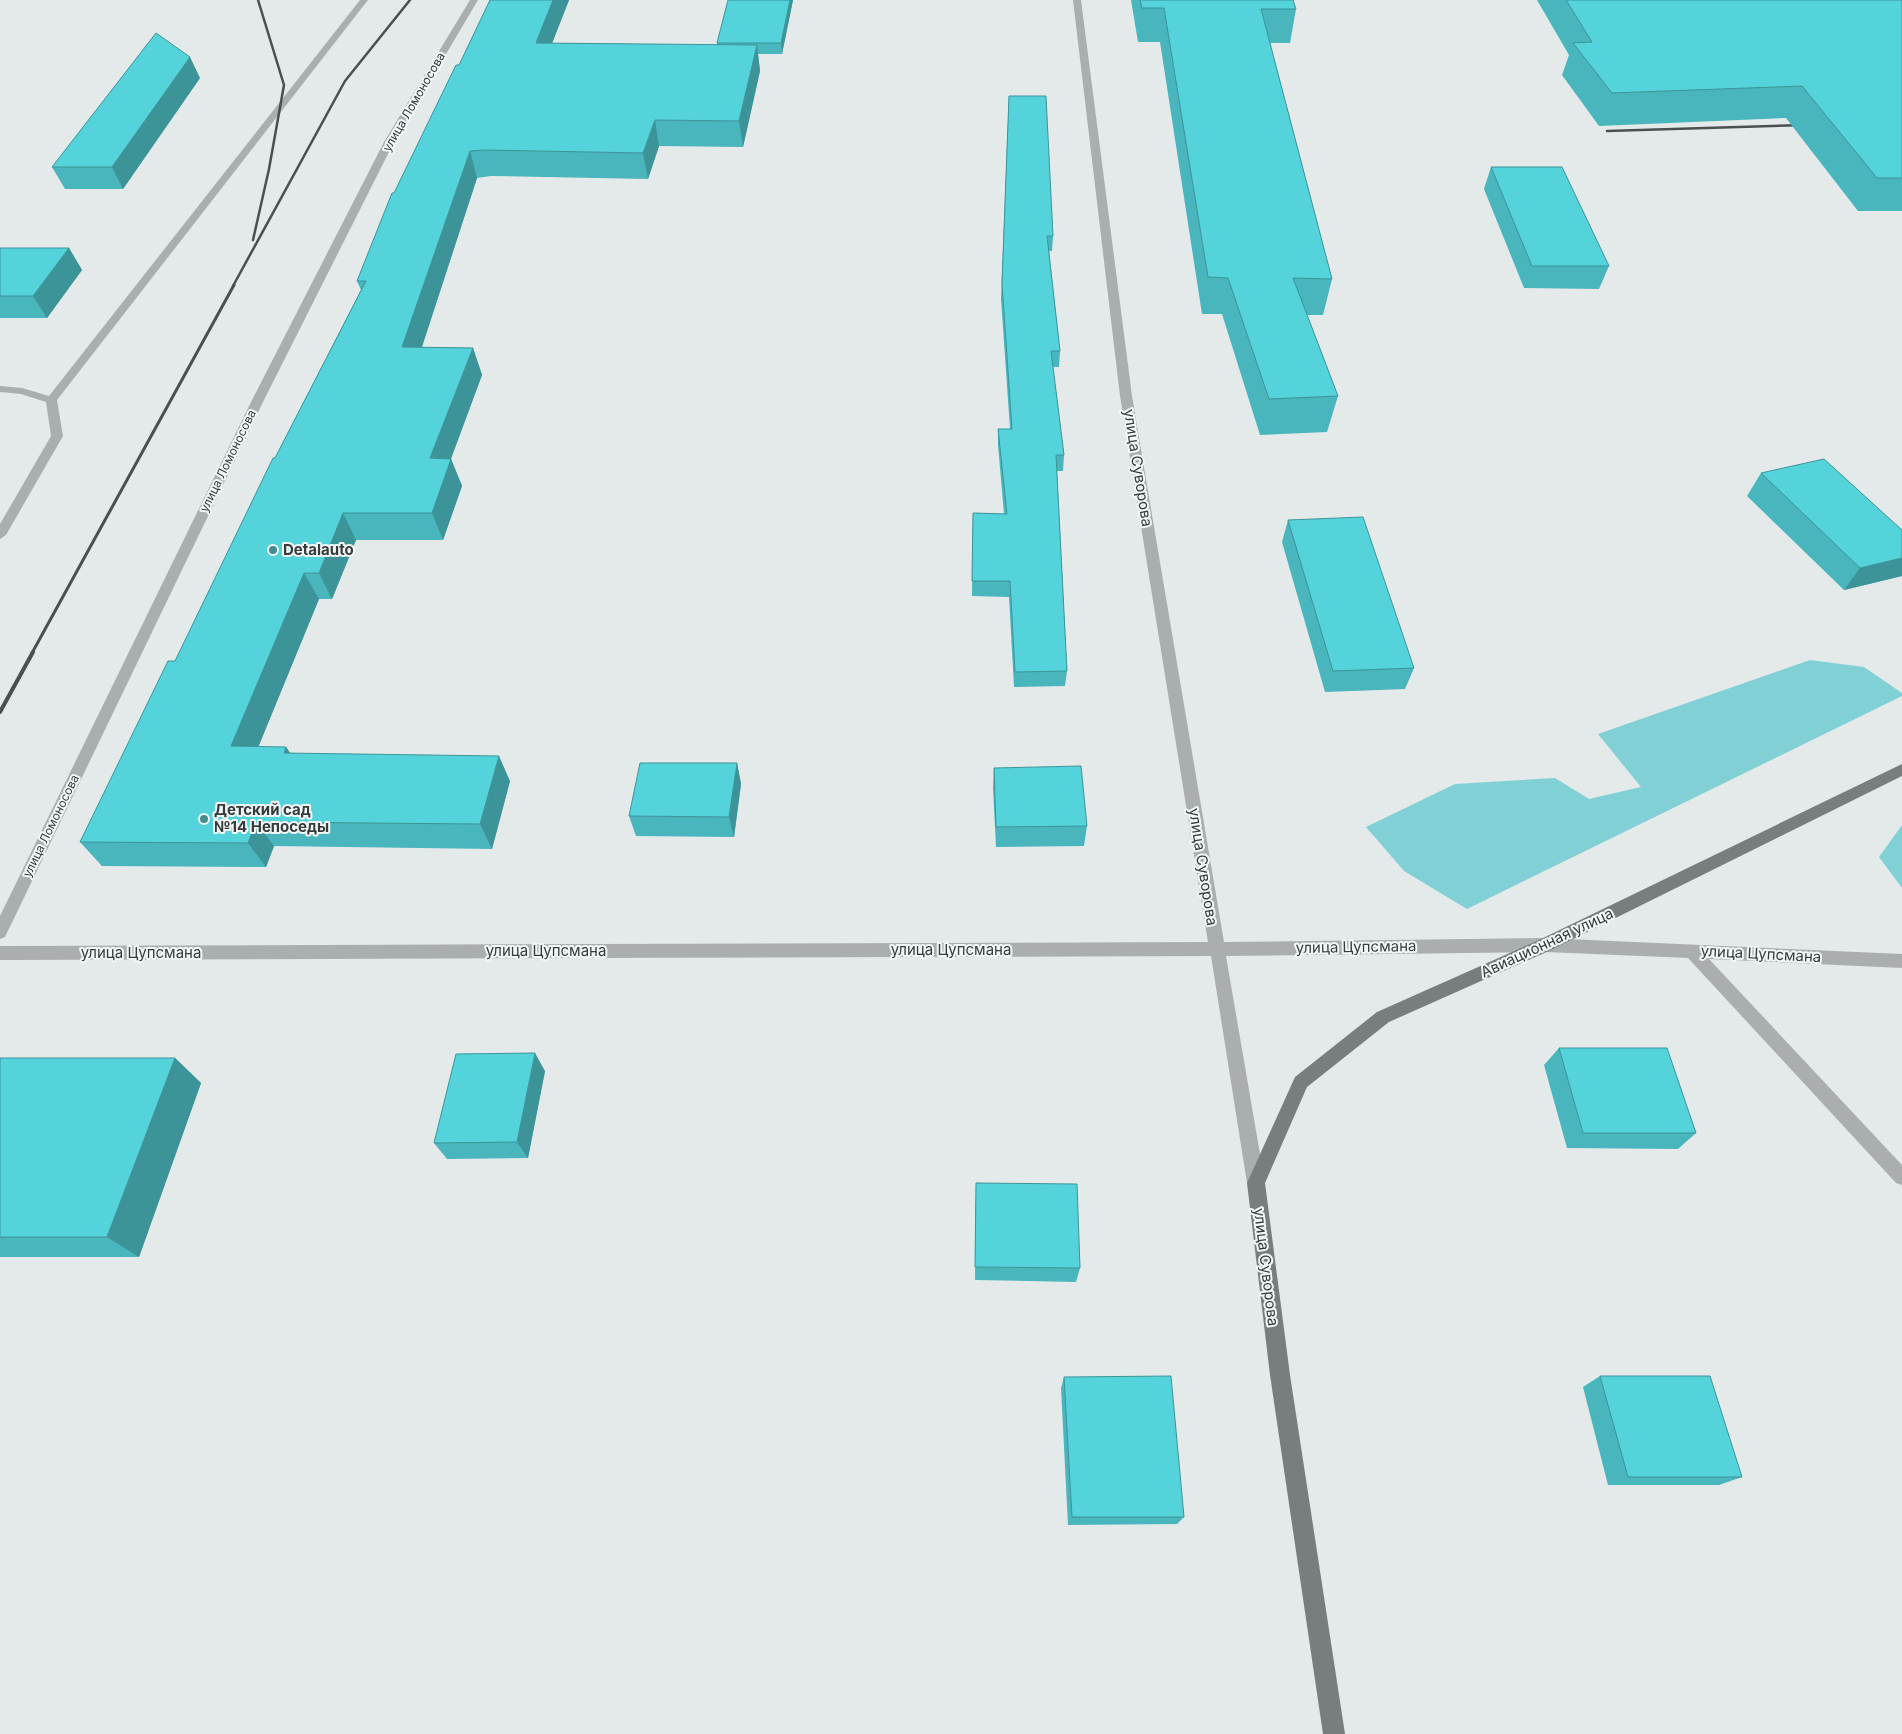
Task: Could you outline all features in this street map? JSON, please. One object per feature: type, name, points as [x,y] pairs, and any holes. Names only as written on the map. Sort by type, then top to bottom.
[{"type":"main road","name":"Авиационная улица","points":[[1256,1183],[1301,1082],[1383,1017],[1545,946],[1902,770]]},
{"type":"main road","name":"улица Суворова","points":[[1256,1183],[1280,1375],[1334,1734]]},
{"type":"street","points":[[0,535],[57,436],[51,400],[364,0]]},
{"type":"street","name":"улица Ломоносова","points":[[0,932],[257,402],[390,142],[474,0]]},
{"type":"street","name":"улица Суворова","points":[[1077,0],[1126,396],[1256,1183]]},
{"type":"street","points":[[0,389],[22,390],[51,400]]},
{"type":"street","name":"улица Цупсмана","points":[[0,953],[1216,949],[1545,946],[1902,961]]},
{"type":"street","points":[[1691,951],[1902,1177]]},
{"type":"shaded area","points":[[1810,660],[1864,667],[1902,693],[1902,696],[1467,909],[1404,871],[1366,827],[1455,784],[1555,778],[1589,799],[1641,787],[1598,734]]},
{"type":"shaded area","points":[[1902,825],[1902,888],[1879,857]]},
{"type":"building","points":[[490,0],[553,0],[536,43],[757,45],[739,121],[655,120],[643,153],[470,151],[402,347],[473,348],[430,458],[451,459],[432,513],[343,513],[319,573],[304,573],[231,746],[286,747],[284,753],[499,756],[480,824],[256,822],[248,843],[80,842],[168,661],[175,661],[273,458],[275,458],[366,281],[357,281],[392,193],[394,193],[456,65],[459,65]]},
{"type":"building","points":[[728,0],[790,0],[781,43],[717,43]]},
{"type":"building","points":[[1140,0],[1293,0],[1296,9],[1261,9],[1332,279],[1293,278],[1338,396],[1269,399],[1228,278],[1208,277],[1164,8],[1142,8]]},
{"type":"building","points":[[1566,0],[1902,0],[1902,178],[1877,178],[1802,86],[1612,93],[1573,43],[1592,42]]},
{"type":"building","points":[[156,33],[190,57],[112,167],[52,167]]},
{"type":"building","points":[[1009,96],[1046,96],[1053,236],[1047,236],[1060,351],[1051,351],[1064,455],[1056,455],[1067,671],[1015,672],[1010,581],[972,581],[973,513],[1007,514],[998,429],[1012,429],[1002,284]]},
{"type":"building","points":[[1491,167],[1562,167],[1609,266],[1532,266]]},
{"type":"building","points":[[0,248],[69,248],[33,296],[0,296]]},
{"type":"building","points":[[1824,459],[1902,530],[1902,558],[1860,568],[1761,473]]},
{"type":"building","points":[[1363,517],[1414,668],[1333,671],[1288,520]]},
{"type":"building","points":[[640,763],[737,763],[729,817],[629,816]]},
{"type":"building","points":[[1081,766],[1087,826],[996,827],[994,768]]},
{"type":"building","points":[[1559,1048],[1667,1048],[1696,1133],[1583,1133]]},
{"type":"building","points":[[535,1053],[517,1142],[434,1143],[456,1054]]},
{"type":"building","points":[[0,1058],[175,1058],[107,1237],[0,1237]]},
{"type":"building","points":[[976,1183],[1077,1184],[1080,1268],[975,1267]]},
{"type":"building","points":[[1171,1376],[1184,1517],[1072,1517],[1064,1377]]},
{"type":"building","points":[[1600,1376],[1710,1376],[1742,1477],[1628,1477]]},
{"type":"railway","points":[[253,240],[269,169],[284,85],[258,0]]},
{"type":"railway","points":[[233,286],[345,81],[410,0]]},
{"type":"railway","points":[[1607,131],[1805,125]]},
{"type":"railway","points":[[32,653],[234,285]]},
{"type":"railway","points":[[0,712],[33,652]]},
{"type":"place","name":"Detalauto","points":[[273,550]]},
{"type":"place","name":"Детский сад №14 Непоседы","points":[[204,819]]}]
